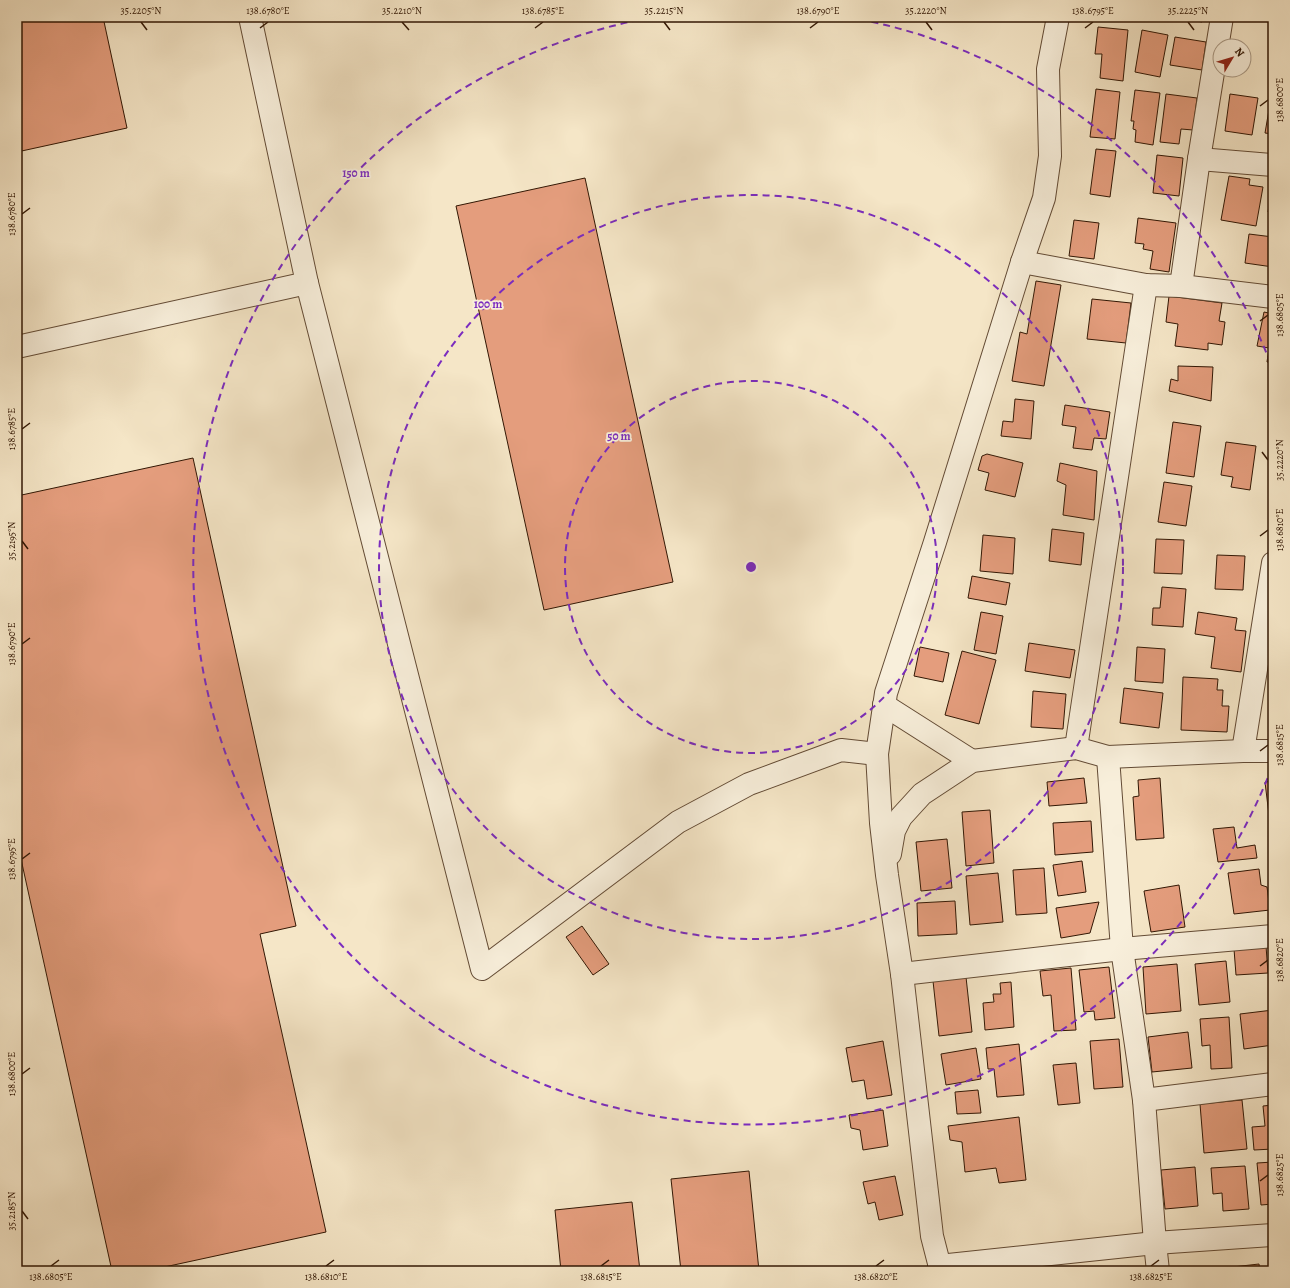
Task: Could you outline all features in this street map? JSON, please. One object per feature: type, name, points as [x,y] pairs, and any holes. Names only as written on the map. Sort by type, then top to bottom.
[{"type":"street","points":[[250,17],[307,283],[482,969],[678,822],[749,784],[841,750],[877,754]]},
{"type":"street","points":[[1058,17],[1048,69],[1050,156],[1044,198],[1022,262],[886,694],[877,754],[881,823],[887,875],[902,974],[932,1236],[940,1269],[1154,1243],[1273,1235]]},
{"type":"street","points":[[1181,286],[1199,159],[1222,17]]},
{"type":"street","points":[[1199,159],[1273,165]]},
{"type":"street","points":[[1022,262],[1146,285],[1181,286],[1273,297]]},
{"type":"street","points":[[17,347],[307,283]]},
{"type":"street","points":[[1076,748],[1146,285]]},
{"type":"street","points":[[1243,751],[1273,563]]},
{"type":"street","points":[[884,705],[972,761]]},
{"type":"street","points":[[887,875],[894,831],[901,817],[922,794],[972,761],[1076,748],[1108,757],[1273,751]]},
{"type":"street","points":[[1108,757],[1122,949],[1144,1100],[1154,1243],[1158,1271]]},
{"type":"street","points":[[902,974],[1122,949],[1273,936]]},
{"type":"street","points":[[1144,1100],[1273,1084]]},
{"type":"building","points":[[17,17],[103,17],[127,128],[17,152]]},
{"type":"building","points":[[1179,17],[1203,17],[1202,22]]},
{"type":"building","points":[[1098,27],[1128,30],[1123,81],[1100,78],[1102,54],[1095,54]]},
{"type":"building","points":[[1142,30],[1168,35],[1160,77],[1135,72]]},
{"type":"building","points":[[1175,37],[1206,42],[1202,70],[1170,65]]},
{"type":"building","points":[[1096,89],[1120,92],[1115,139],[1090,137]]},
{"type":"building","points":[[1135,90],[1160,93],[1153,145],[1135,142],[1136,130],[1133,129],[1134,121],[1131,121]]},
{"type":"building","points":[[1166,94],[1197,98],[1193,130],[1181,129],[1179,144],[1160,142]]},
{"type":"building","points":[[1230,94],[1258,98],[1252,135],[1225,131]]},
{"type":"building","points":[[1271,98],[1273,98],[1273,134],[1265,133]]},
{"type":"building","points":[[1096,149],[1116,151],[1110,197],[1090,194]]},
{"type":"building","points":[[1157,155],[1183,158],[1179,196],[1153,193]]},
{"type":"building","points":[[1229,176],[1250,179],[1249,185],[1263,187],[1256,226],[1221,220]]},
{"type":"building","points":[[585,178],[673,582],[544,610],[456,206]]},
{"type":"building","points":[[1273,186],[1273,213],[1268,212]]},
{"type":"building","points":[[1138,218],[1176,223],[1169,272],[1150,269],[1153,251],[1143,249],[1144,244],[1135,243]]},
{"type":"building","points":[[1074,220],[1099,223],[1094,259],[1069,256]]},
{"type":"building","points":[[1249,234],[1273,237],[1273,267],[1245,263]]},
{"type":"building","points":[[1036,281],[1061,285],[1044,386],[1012,381],[1020,332],[1027,334]]},
{"type":"building","points":[[1169,296],[1222,303],[1219,321],[1225,322],[1222,345],[1208,343],[1208,350],[1175,346],[1178,324],[1166,322]]},
{"type":"building","points":[[1092,299],[1131,303],[1126,343],[1087,339]]},
{"type":"building","points":[[1264,312],[1273,314],[1273,363],[1267,362],[1269,348],[1257,346]]},
{"type":"building","points":[[1178,366],[1213,367],[1211,401],[1169,391],[1171,379],[1178,381]]},
{"type":"building","points":[[1015,399],[1034,401],[1031,439],[1001,436],[1003,421],[1013,422]]},
{"type":"building","points":[[1065,405],[1110,412],[1106,439],[1094,438],[1092,450],[1073,448],[1076,427],[1062,425]]},
{"type":"building","points":[[1173,422],[1201,426],[1194,477],[1166,473]]},
{"type":"building","points":[[1226,442],[1256,446],[1250,490],[1231,487],[1233,477],[1221,475]]},
{"type":"building","points":[[987,454],[1023,463],[1015,497],[985,490],[989,473],[978,470],[982,456]]},
{"type":"building","points":[[193,458],[296,926],[260,934],[326,1232],[146,1271],[112,1271],[17,841],[17,496]]},
{"type":"building","points":[[1060,463],[1097,471],[1094,520],[1063,515],[1066,485],[1057,481]]},
{"type":"building","points":[[1164,482],[1192,486],[1186,526],[1158,522]]},
{"type":"building","points":[[1052,529],[1084,533],[1081,565],[1049,561]]},
{"type":"building","points":[[983,535],[1015,538],[1013,574],[980,571]]},
{"type":"building","points":[[1156,539],[1184,540],[1182,574],[1154,573]]},
{"type":"building","points":[[1217,555],[1245,556],[1243,590],[1215,589]]},
{"type":"building","points":[[972,576],[1010,583],[1006,605],[968,598]]},
{"type":"building","points":[[1162,587],[1186,589],[1183,627],[1152,625],[1153,608],[1160,608]]},
{"type":"building","points":[[981,612],[1003,616],[996,654],[974,650]]},
{"type":"building","points":[[1198,612],[1237,618],[1235,630],[1246,631],[1241,672],[1211,668],[1215,637],[1195,634]]},
{"type":"building","points":[[1029,643],[1075,650],[1070,678],[1025,671]]},
{"type":"building","points":[[920,647],[949,653],[943,682],[914,676]]},
{"type":"building","points":[[1137,647],[1165,649],[1163,683],[1135,681]]},
{"type":"building","points":[[962,651],[996,660],[979,724],[945,715]]},
{"type":"building","points":[[1183,677],[1218,679],[1217,690],[1223,690],[1222,706],[1229,706],[1227,732],[1181,730]]},
{"type":"building","points":[[1124,688],[1163,693],[1159,728],[1120,723]]},
{"type":"building","points":[[1033,691],[1066,694],[1063,729],[1031,727]]},
{"type":"building","points":[[1084,778],[1087,803],[1049,806],[1047,782]]},
{"type":"building","points":[[1160,778],[1164,838],[1136,840],[1133,797],[1139,796],[1138,780]]},
{"type":"building","points":[[1273,781],[1273,832],[1271,832],[1265,782]]},
{"type":"building","points":[[990,810],[994,863],[966,866],[962,812]]},
{"type":"building","points":[[1091,821],[1093,852],[1055,855],[1053,823]]},
{"type":"building","points":[[1234,827],[1237,848],[1255,845],[1257,858],[1218,862],[1213,829]]},
{"type":"building","points":[[947,839],[952,888],[921,891],[916,842]]},
{"type":"building","points":[[1082,861],[1086,892],[1058,896],[1053,865]]},
{"type":"building","points":[[1044,868],[1047,913],[1016,915],[1013,870]]},
{"type":"building","points":[[1259,869],[1261,885],[1267,887],[1270,910],[1234,914],[1228,873]]},
{"type":"building","points":[[998,873],[1003,922],[970,925],[966,876]]},
{"type":"building","points":[[1179,885],[1185,927],[1151,932],[1144,891]]},
{"type":"building","points":[[955,901],[957,934],[918,936],[917,903]]},
{"type":"building","points":[[1099,902],[1090,933],[1061,938],[1056,908]]},
{"type":"building","points":[[582,926],[609,964],[593,975],[566,937]]},
{"type":"building","points":[[1266,946],[1268,973],[1236,975],[1234,949]]},
{"type":"building","points":[[1226,961],[1230,1002],[1199,1005],[1195,964]]},
{"type":"building","points":[[1177,964],[1181,1011],[1146,1014],[1143,967]]},
{"type":"building","points":[[1109,967],[1115,1018],[1095,1020],[1094,1011],[1084,1012],[1079,970]]},
{"type":"building","points":[[1071,968],[1076,1030],[1054,1031],[1051,995],[1043,996],[1040,971]]},
{"type":"building","points":[[966,977],[972,1032],[939,1036],[933,981]]},
{"type":"building","points":[[1011,982],[1014,1027],[985,1030],[983,1003],[994,1002],[993,994],[1001,994],[1000,983]]},
{"type":"building","points":[[1273,1010],[1273,1045],[1244,1049],[1240,1014]]},
{"type":"building","points":[[1229,1017],[1232,1068],[1211,1069],[1210,1045],[1202,1046],[1200,1019]]},
{"type":"building","points":[[1188,1032],[1192,1068],[1152,1072],[1148,1037]]},
{"type":"building","points":[[1119,1039],[1123,1087],[1094,1089],[1090,1041]]},
{"type":"building","points":[[883,1041],[892,1095],[867,1099],[864,1080],[852,1082],[846,1048]]},
{"type":"building","points":[[1019,1044],[1024,1095],[997,1097],[994,1069],[988,1069],[986,1048]]},
{"type":"building","points":[[976,1048],[981,1079],[946,1085],[941,1054]]},
{"type":"building","points":[[1076,1063],[1080,1103],[1058,1105],[1053,1065]]},
{"type":"building","points":[[978,1090],[981,1113],[957,1114],[955,1092]]},
{"type":"building","points":[[1242,1100],[1247,1149],[1204,1153],[1200,1104]]},
{"type":"building","points":[[1273,1105],[1273,1149],[1254,1150],[1252,1127],[1265,1126],[1263,1106]]},
{"type":"building","points":[[883,1110],[888,1146],[863,1150],[860,1130],[851,1128],[849,1115]]},
{"type":"building","points":[[1019,1117],[1026,1180],[999,1183],[996,1168],[965,1172],[962,1142],[950,1140],[948,1126]]},
{"type":"building","points":[[1273,1162],[1273,1204],[1261,1205],[1257,1163]]},
{"type":"building","points":[[1245,1166],[1249,1209],[1223,1211],[1222,1193],[1213,1194],[1211,1168]]},
{"type":"building","points":[[1195,1167],[1198,1206],[1165,1209],[1161,1170]]},
{"type":"building","points":[[749,1171],[759,1271],[681,1271],[671,1179]]},
{"type":"building","points":[[895,1176],[903,1215],[879,1220],[875,1202],[868,1204],[863,1182]]},
{"type":"building","points":[[632,1202],[640,1271],[561,1271],[555,1210]]},
{"type":"building","points":[[1259,1264],[1260,1271],[1225,1271],[1224,1268]]},
{"type":"building","points":[[1076,1267],[1077,1271],[1065,1271],[1065,1268]]}]
